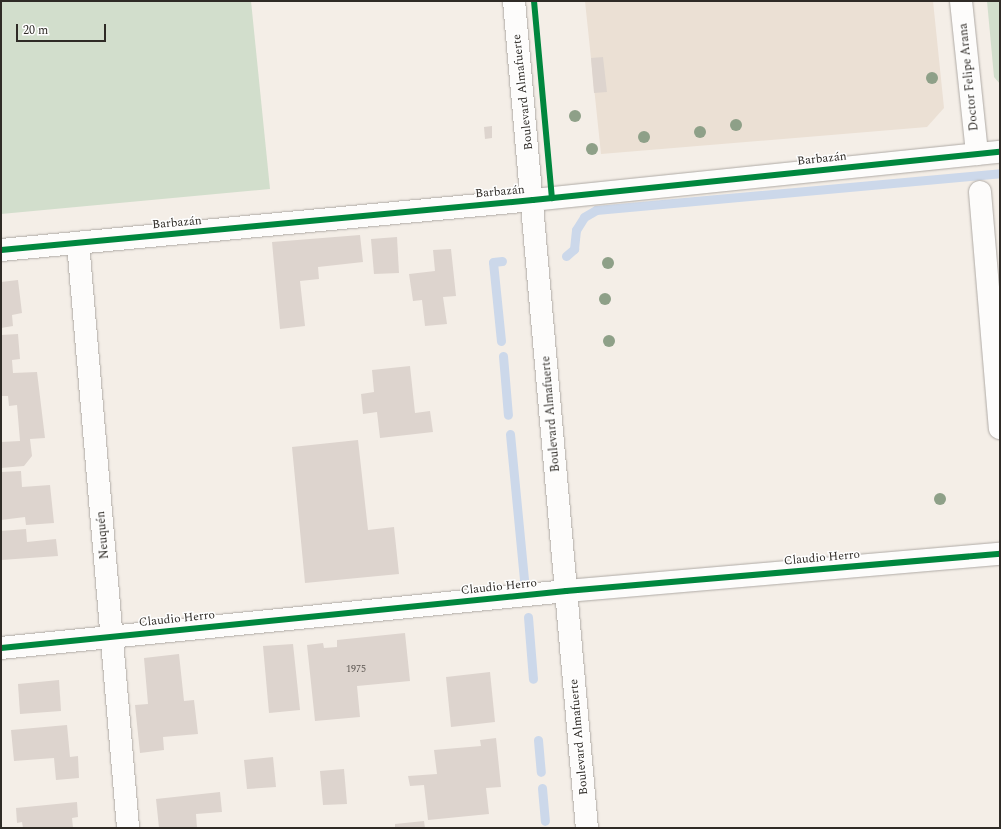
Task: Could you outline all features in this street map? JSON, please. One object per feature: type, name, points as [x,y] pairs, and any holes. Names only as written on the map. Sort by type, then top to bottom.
[{"type":"street","name":"Boulevard Almafuerte","points":[[514,1],[533,200],[587,828]]},
{"type":"street","name":"Doctor Felipe Arana","points":[[961,1],[977,154]]},
{"type":"street","name":"Barbazán","points":[[1,250],[533,200],[1000,152]]},
{"type":"street","points":[[980,192],[1000,428]]},
{"type":"street","name":"Neuquén","points":[[78,243],[128,828]]},
{"type":"street","name":"Claudio Herro","points":[[1,648],[566,591],[1000,554]]},
{"type":"shaded area","points":[[585,1],[933,1],[944,108],[927,127],[601,154]]},
{"type":"green space","points":[[1,1],[251,1],[270,189],[1,214]]},
{"type":"green space","points":[[987,1],[1000,1],[1000,84],[994,77]]},
{"type":"building","points":[[603,57],[607,92],[594,93],[591,58]]},
{"type":"building","points":[[492,126],[492,138],[485,139],[484,127]]},
{"type":"building","points":[[360,235],[363,262],[318,267],[319,279],[300,281],[305,326],[280,329],[272,242]]},
{"type":"building","points":[[397,237],[399,273],[374,274],[371,239]]},
{"type":"building","points":[[451,249],[456,296],[443,297],[447,324],[425,326],[422,300],[413,301],[409,274],[435,271],[433,250]]},
{"type":"building","points":[[18,280],[22,313],[12,315],[13,326],[1,328],[1,282]]},
{"type":"building","points":[[18,334],[20,359],[12,360],[13,373],[37,372],[45,438],[30,439],[32,456],[24,466],[1,468],[1,442],[20,441],[17,405],[9,406],[8,396],[1,396],[1,335]]},
{"type":"building","points":[[410,366],[415,413],[430,411],[433,432],[380,438],[377,412],[363,414],[361,394],[374,392],[372,370]]},
{"type":"building","points":[[358,440],[368,530],[394,527],[399,574],[305,583],[292,447]]},
{"type":"building","points":[[21,471],[22,487],[50,485],[54,523],[26,525],[25,517],[1,520],[1,472]]},
{"type":"building","points":[[26,529],[27,542],[56,539],[58,556],[1,560],[1,531]]},
{"type":"building","points":[[405,633],[410,681],[357,686],[360,717],[315,721],[307,645],[323,643],[324,648],[337,647],[337,640]]},
{"type":"building","points":[[293,644],[300,710],[269,713],[263,646]]},
{"type":"building","points":[[179,654],[184,701],[194,700],[198,734],[163,737],[164,750],[140,753],[135,705],[148,704],[144,658]]},
{"type":"building","points":[[490,672],[495,722],[451,727],[446,677]]},
{"type":"building","points":[[59,680],[61,711],[20,714],[18,684]]},
{"type":"building","points":[[67,725],[70,757],[78,756],[79,778],[56,780],[54,758],[14,761],[11,730]]},
{"type":"building","points":[[496,738],[501,787],[486,788],[489,814],[428,820],[424,785],[410,786],[408,776],[437,774],[434,750],[481,746],[480,740]]},
{"type":"building","points":[[273,757],[276,787],[247,789],[244,760]]},
{"type":"building","points":[[344,769],[347,804],[323,805],[320,771]]},
{"type":"building","points":[[220,792],[222,812],[196,814],[197,828],[159,828],[156,799]]},
{"type":"building","points":[[77,802],[78,817],[72,818],[73,828],[23,828],[22,822],[17,823],[16,808]]},
{"type":"building","points":[[424,821],[425,828],[395,828],[395,824]]},
{"type":"waterway","points":[[566,256],[574,249],[576,230],[584,217],[596,210],[1000,173]]},
{"type":"waterway","points":[[501,341],[493,262],[502,261]]},
{"type":"waterway","points":[[503,356],[508,415]]},
{"type":"waterway","points":[[510,434],[524,579]]},
{"type":"waterway","points":[[528,617],[533,679]]},
{"type":"waterway","points":[[538,740],[541,772]]},
{"type":"waterway","points":[[542,788],[545,821]]},
{"type":"cycle path","points":[[534,1],[552,198]]},
{"type":"cycle path","points":[[1,250],[533,200],[1000,152]]},
{"type":"cycle path","points":[[1,648],[566,591],[1000,554]]}]
